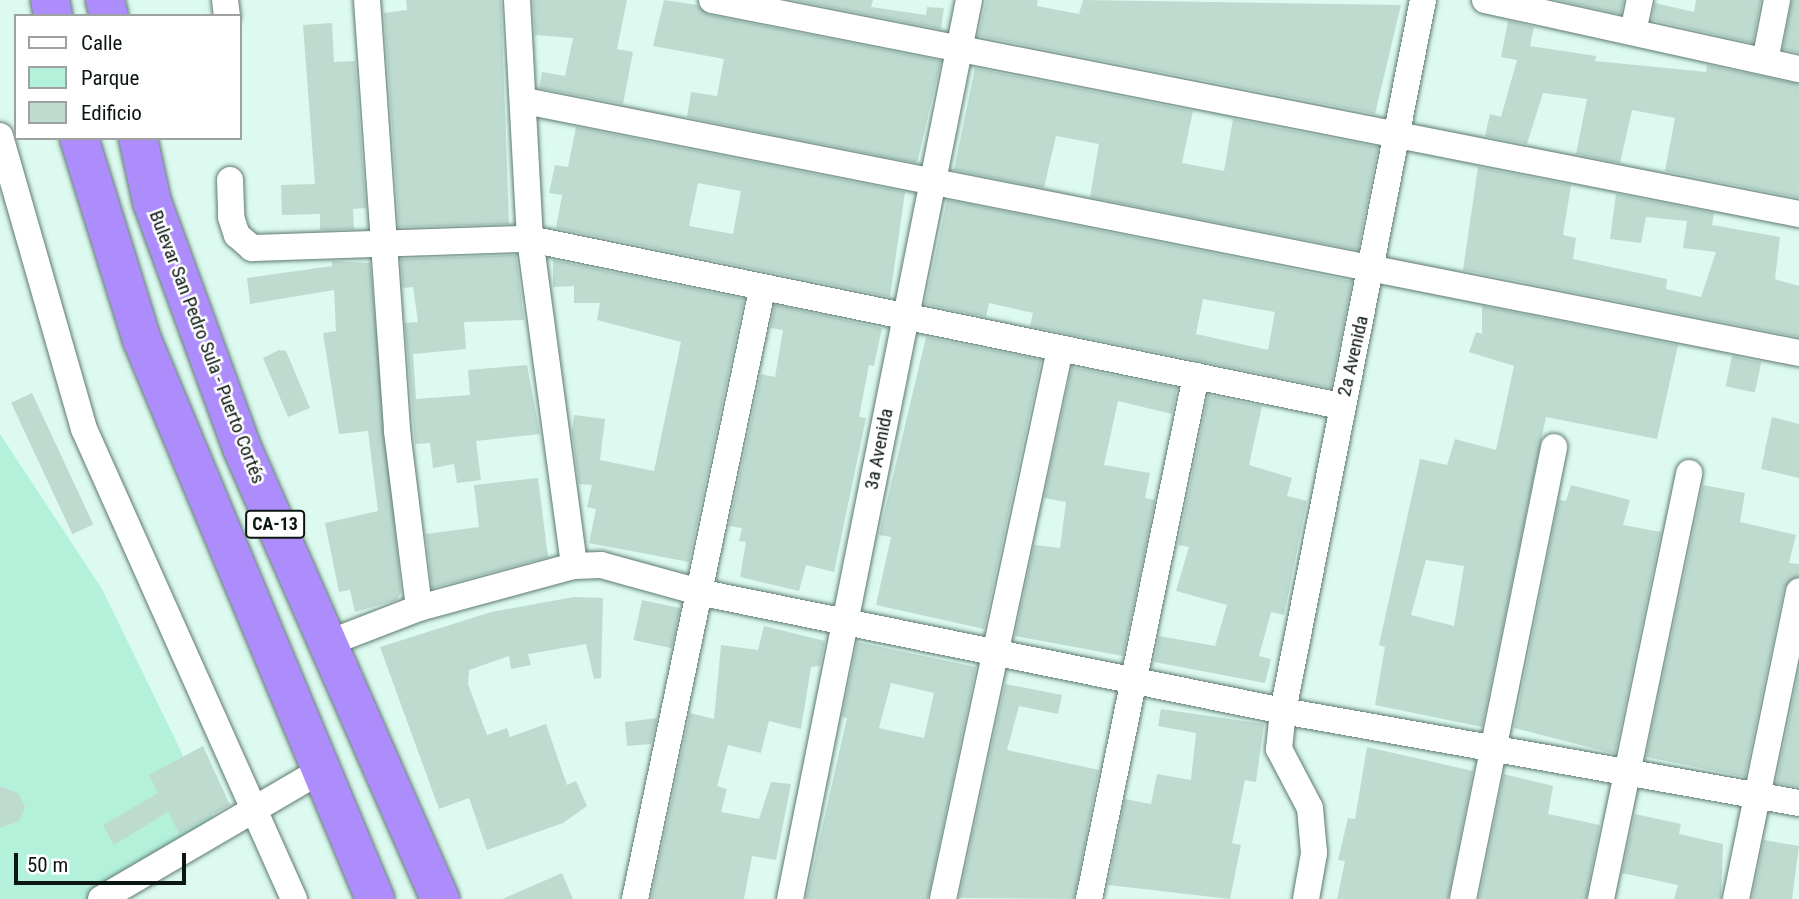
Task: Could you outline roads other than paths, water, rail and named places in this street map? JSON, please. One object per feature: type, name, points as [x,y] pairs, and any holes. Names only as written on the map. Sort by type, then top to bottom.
[{"type":"highway","name":"CA-13","points":[[80,140],[142,341],[376,899]]},
{"type":"highway","name":"Bulevar San Pedro Sula - Puerto Cortés","points":[[138,140],[152,202],[242,448],[440,899]]},
{"type":"street","points":[[367,0],[382,242],[419,608]]},
{"type":"street","points":[[517,0],[525,101],[530,239],[574,566]]},
{"type":"street","points":[[712,0],[1799,214]]},
{"type":"street","name":"3a Avenida","points":[[790,899],[969,0]]},
{"type":"street","name":"2a Avenida","points":[[1306,899],[1314,853],[1310,808],[1279,749],[1283,711],[1341,406],[1373,267],[1399,135],[1423,0]]},
{"type":"street","points":[[1485,0],[1799,69]]},
{"type":"street","points":[[1633,32],[1640,0]]},
{"type":"street","points":[[1765,61],[1777,0]]},
{"type":"street","points":[[525,101],[1799,353]]},
{"type":"street","points":[[0,135],[84,429],[251,808],[294,899]]},
{"type":"street","points":[[230,180],[230,216],[237,235],[252,248],[530,239],[905,320],[1341,406]]},
{"type":"street","points":[[635,899],[701,593],[762,290]]},
{"type":"street","points":[[943,899],[1060,349]]},
{"type":"street","points":[[1089,899],[1138,680],[1196,376]]},
{"type":"street","points":[[1463,899],[1554,447]]},
{"type":"street","points":[[1601,899],[1623,773],[1689,473]]},
{"type":"street","points":[[326,644],[419,608],[574,566],[601,565],[701,593],[1283,711],[1491,751],[1799,803]]},
{"type":"street","points":[[1736,899],[1799,591]]},
{"type":"street","points":[[101,899],[251,808],[322,770]]}]
